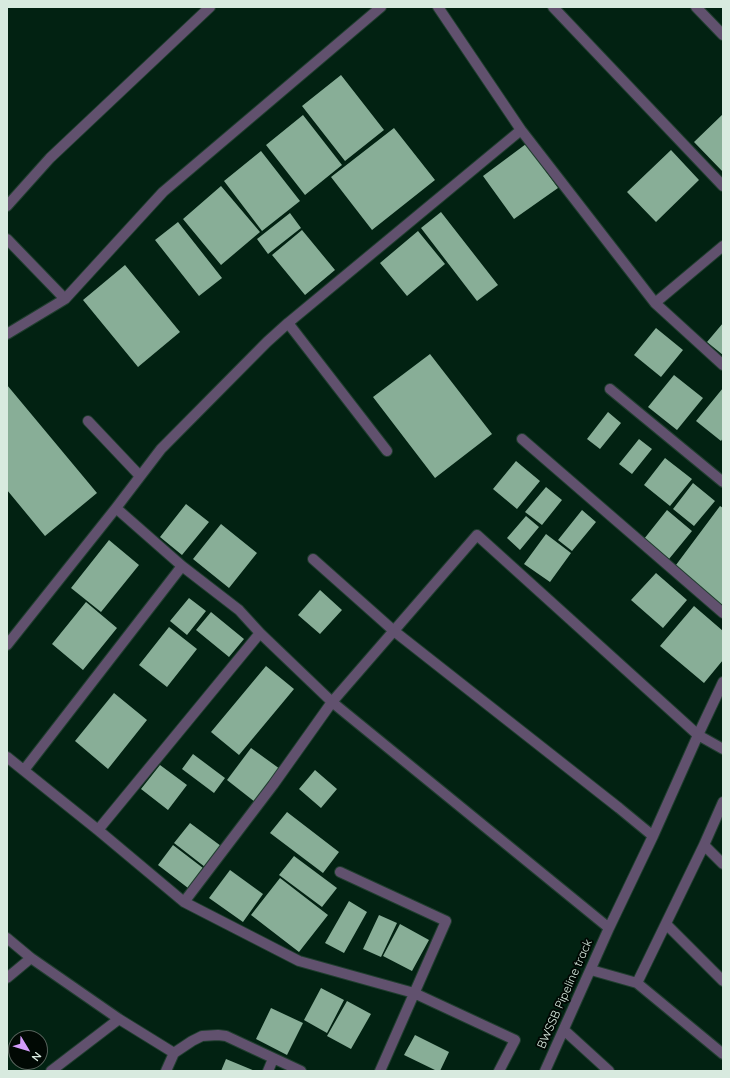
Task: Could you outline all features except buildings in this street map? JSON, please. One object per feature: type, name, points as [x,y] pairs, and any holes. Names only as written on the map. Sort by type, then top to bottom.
[{"type":"street","points":[[7,206],[50,158],[210,7]]},
{"type":"street","points":[[7,334],[65,299],[163,192],[381,7]]},
{"type":"street","points":[[438,7],[521,130],[655,303],[723,365]]},
{"type":"street","points":[[553,7],[723,186]]},
{"type":"street","points":[[696,7],[723,36]]},
{"type":"street","points":[[7,645],[161,449],[288,323],[521,130]]},
{"type":"street","points":[[7,239],[65,299]]},
{"type":"street","points":[[655,303],[723,246]]},
{"type":"street","points":[[288,323],[387,451]]},
{"type":"street","points":[[610,389],[723,482]]},
{"type":"street","points":[[88,421],[140,476]]},
{"type":"street","points":[[522,439],[723,613]]},
{"type":"street","points":[[116,508],[182,566],[239,610],[260,633],[332,702],[609,928]]},
{"type":"street","points":[[184,902],[273,785],[332,702],[477,535],[698,735],[723,749]]},
{"type":"street","points":[[314,559],[394,631],[653,836]]},
{"type":"street","points":[[24,770],[182,566]]},
{"type":"street","points":[[98,830],[260,633]]},
{"type":"street","name":"BWSSB Pipeline track","points":[[545,1071],[609,928],[653,836],[723,682]]},
{"type":"street","points":[[7,758],[98,830],[184,902],[299,961],[414,993],[516,1040],[500,1071]]},
{"type":"street","points":[[637,983],[704,845],[723,802]]},
{"type":"street","points":[[704,845],[723,864]]},
{"type":"street","points":[[340,872],[446,921],[380,1071]]},
{"type":"street","points":[[666,924],[723,981]]},
{"type":"street","points":[[7,938],[31,958],[119,1019],[174,1053]]},
{"type":"street","points":[[7,978],[31,958]]},
{"type":"street","points":[[591,970],[637,983],[723,1054]]},
{"type":"street","points":[[50,1071],[119,1019]]},
{"type":"street","points":[[564,1030],[609,1071]]},
{"type":"street","points":[[166,1071],[174,1053],[202,1036],[218,1035],[226,1036],[301,1071]]},
{"type":"street","points":[[268,1071],[273,1059]]}]
